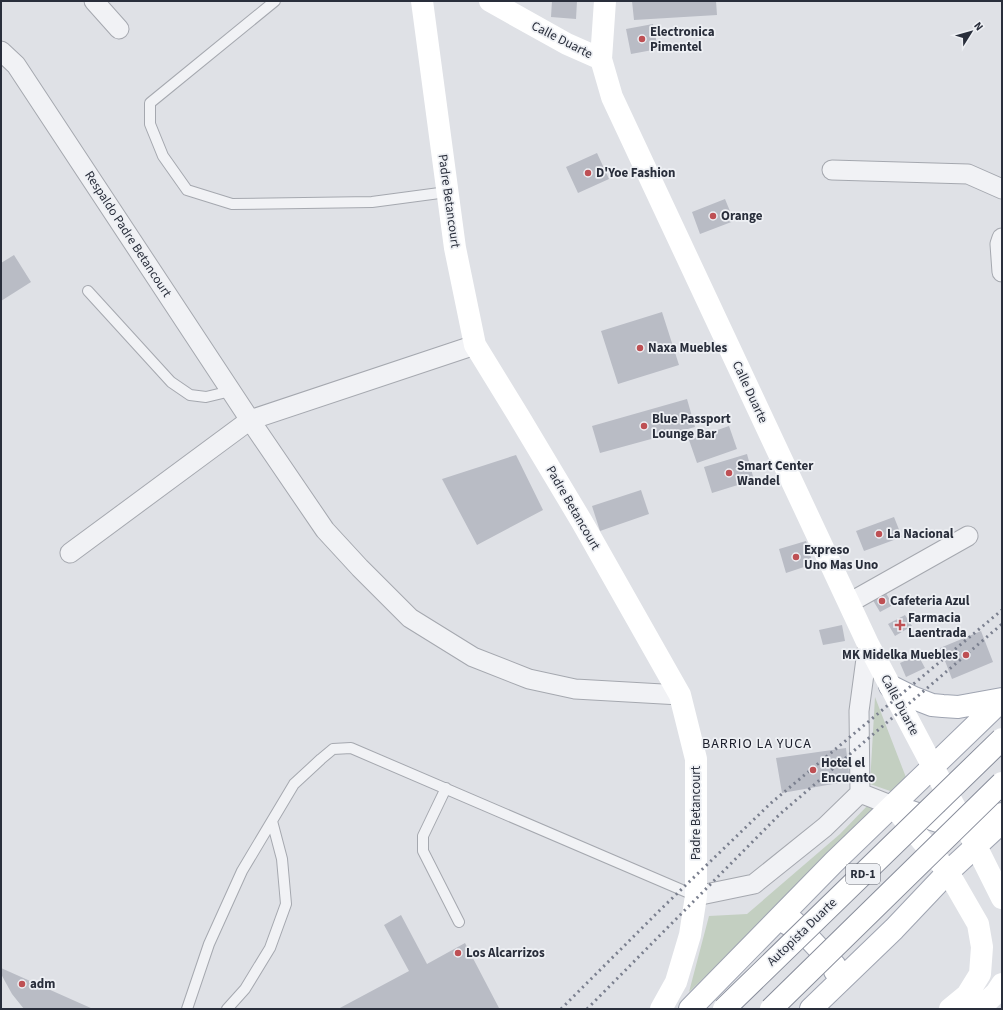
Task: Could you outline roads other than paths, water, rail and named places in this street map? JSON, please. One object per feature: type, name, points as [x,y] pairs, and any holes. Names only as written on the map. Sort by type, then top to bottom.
[{"type":"main road","name":"Padre Betancourt","points":[[422,1],[455,248],[475,345],[582,522],[680,695],[696,759],[696,896],[690,935],[676,982],[661,1009]]},
{"type":"main road","name":"Calle Duarte","points":[[490,1],[567,44],[601,59],[612,97],[868,644],[932,767],[976,846],[1002,898]]},
{"type":"main road","points":[[601,59],[605,1]]},
{"type":"main road","points":[[890,686],[932,705],[958,707],[1002,699]]},
{"type":"main road","points":[[690,1009],[834,862],[1002,699]]},
{"type":"main road","name":"Autopista Duarte","points":[[724,1009],[1002,738]]},
{"type":"main road","name":"RD-1","points":[[771,1009],[1002,783]]},
{"type":"main road","points":[[893,806],[944,823],[962,822],[1002,814]]},
{"type":"main road","points":[[893,806],[948,872],[978,924],[982,947],[980,974],[967,995],[950,1009]]},
{"type":"main road","points":[[811,1009],[894,929],[948,872],[1002,822]]},
{"type":"main road","points":[[768,930],[794,922],[835,966],[832,988]]},
{"type":"main road","points":[[979,1009],[996,993],[1002,984]]},
{"type":"street","points":[[94,1],[119,29]]},
{"type":"street","name":"Respaldo Padre Betancourt","points":[[1,51],[16,65],[250,420],[325,530],[360,568],[410,618],[473,657],[529,679],[575,689],[680,695]]},
{"type":"street","points":[[832,170],[968,174],[1002,189]]},
{"type":"street","points":[[1002,238],[1000,244],[1002,272]]},
{"type":"street","points":[[70,553],[250,420],[475,345]]},
{"type":"street","points":[[849,603],[968,536]]},
{"type":"street","points":[[696,896],[754,884],[825,826],[860,793],[859,712],[868,644]]},
{"type":"street","points":[[860,793],[893,806]]},
{"type":"lane","points":[[275,1],[150,103],[150,124],[152,131],[163,156],[187,190],[232,204],[372,202],[448,192]]},
{"type":"lane","points":[[88,291],[171,382],[190,395],[206,397],[231,390]]},
{"type":"lane","points":[[187,1009],[209,944],[242,871],[294,784],[333,750],[351,748],[696,896]]},
{"type":"lane","points":[[446,788],[423,836],[423,851],[459,922]]},
{"type":"lane","points":[[227,1009],[245,989],[270,948],[286,904],[282,859],[272,821]]},
{"type":"railway","points":[[561,1009],[660,910],[771,803],[1002,610]]},
{"type":"railway","points":[[587,1009],[780,814],[1002,624]]},
{"type":"place","name":"Electronica Pimentel","points":[[642,39]]},
{"type":"place","name":"D'Yoe Fashion","points":[[588,173]]},
{"type":"place","name":"Orange","points":[[713,216]]},
{"type":"place","name":"Naxa Muebles","points":[[640,348]]},
{"type":"place","name":"Blue Passport Lounge Bar","points":[[644,426]]},
{"type":"place","name":"Smart Center Wandel","points":[[729,473]]},
{"type":"place","name":"La Nacional","points":[[879,534]]},
{"type":"place","name":"Expreso Uno Mas Uno","points":[[796,557]]},
{"type":"place","name":"Cafeteria Azul","points":[[882,601]]},
{"type":"place","name":"Farmacia Laentrada","points":[[900,625]]},
{"type":"place","name":"MK Midelka Muebles","points":[[966,655]]},
{"type":"place","name":"Hotel el Encuento","points":[[813,770]]},
{"type":"place","name":"Los Alcarrizos","points":[[458,953]]},
{"type":"place","name":"adm","points":[[22,984]]},
{"type":"district","name":"BARRIO LA YUCA","points":[[757,744]]}]
